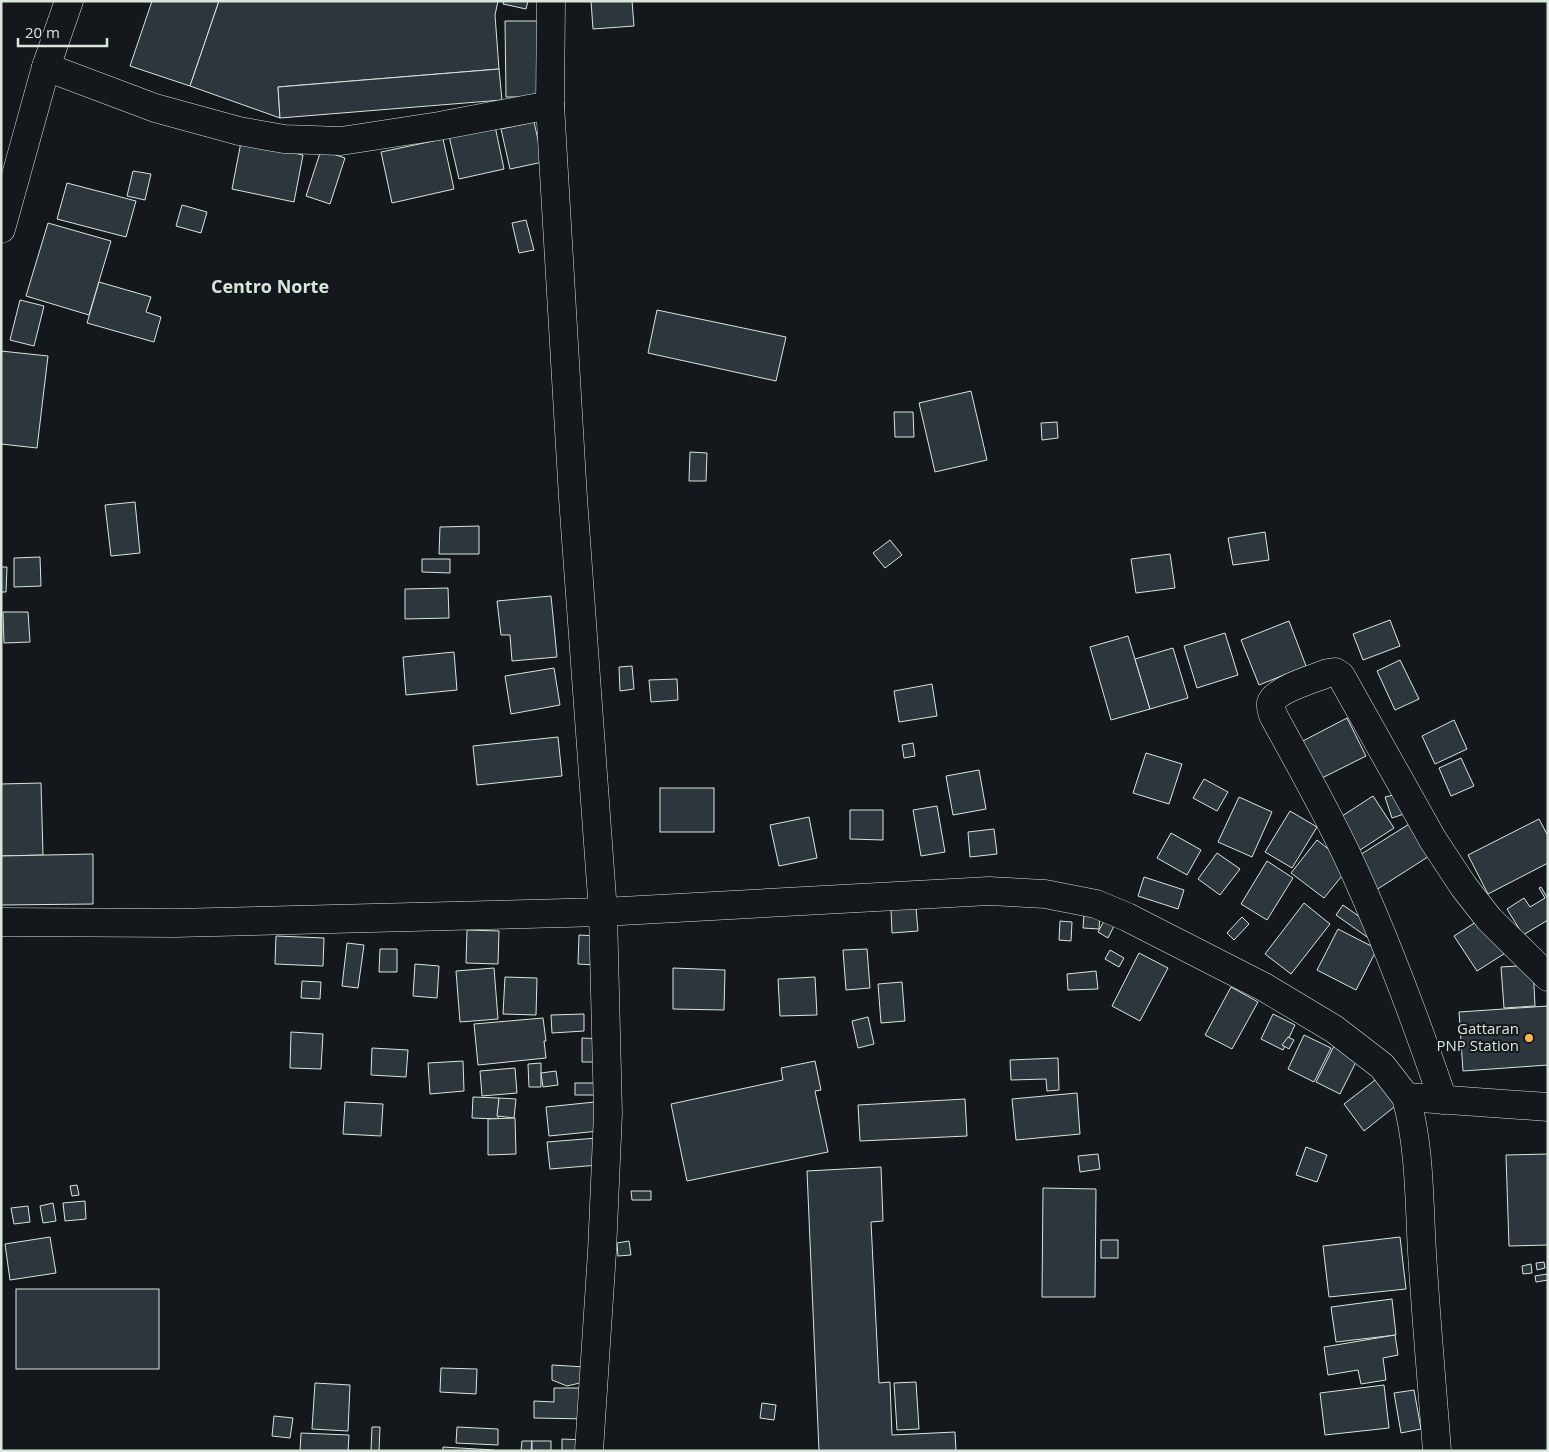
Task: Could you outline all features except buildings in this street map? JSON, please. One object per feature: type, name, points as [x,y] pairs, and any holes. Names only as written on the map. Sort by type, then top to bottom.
[{"type":"main road","points":[[1,229],[46,67],[69,1]]},
{"type":"main road","points":[[551,1],[550,105],[573,498],[602,912],[608,1113],[602,1252],[588,1451]]},
{"type":"main road","points":[[46,67],[155,108],[239,131],[284,139],[341,141],[439,126],[550,105]]},
{"type":"main road","points":[[1443,1100],[1418,1026],[1352,866],[1325,811],[1273,715],[1270,704],[1280,692],[1328,673],[1335,672],[1341,676],[1433,840],[1464,888],[1489,919],[1548,977]]},
{"type":"main road","points":[[1,922],[175,923],[602,912],[989,891],[1045,894],[1096,904],[1127,917],[1264,988],[1334,1029],[1382,1066],[1406,1097],[1416,1143],[1437,1451]]},
{"type":"main road","points":[[1406,1097],[1548,1107]]},
{"type":"place","name":"Gattaran PNP Station","points":[[1529,1038]]},
{"type":"district","name":"Centro Norte","points":[[270,287]]}]
